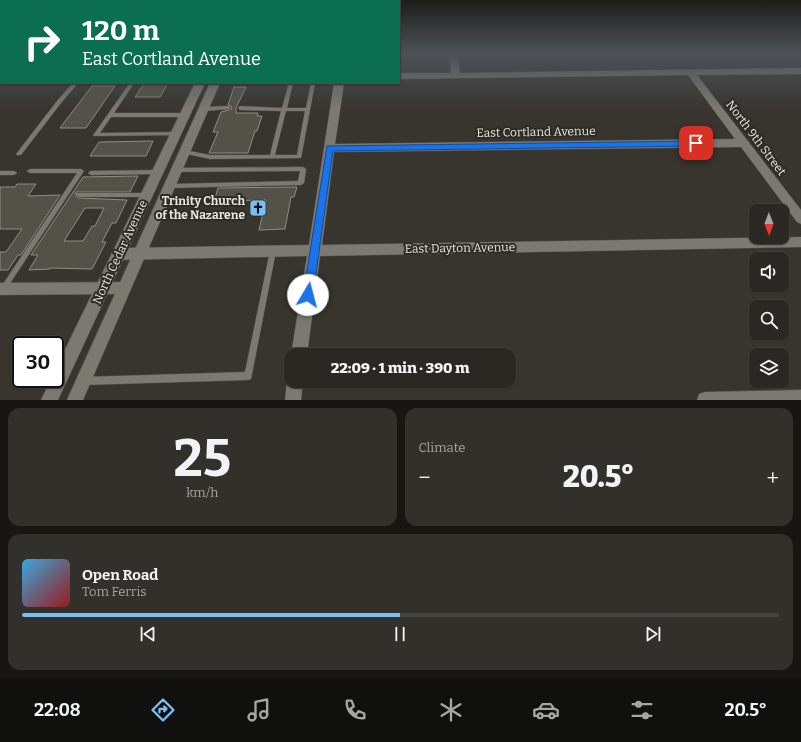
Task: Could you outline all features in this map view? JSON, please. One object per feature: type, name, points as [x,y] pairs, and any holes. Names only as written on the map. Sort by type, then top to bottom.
[{"type":"street","name":"North 9th Street","points":[[690,72],[801,219]]},
{"type":"street","points":[[400,76],[725,72]]},
{"type":"street","name":"North Cedar Avenue","points":[[49,400],[200,84]]},
{"type":"street","points":[[204,109],[200,104],[209,84]]},
{"type":"street","name":"North Cedar Avenue","points":[[75,400],[215,84]]},
{"type":"street","points":[[300,348],[339,84]]},
{"type":"street","name":"East Cortland Avenue","points":[[330,148],[744,143]]},
{"type":"street","name":"East Dayton Avenue","points":[[119,254],[801,242]]},
{"type":"street","points":[[2,289],[124,288]]},
{"type":"street","points":[[293,400],[295,388]]},
{"type":"street","points":[[706,400],[801,398]]},
{"type":"lane","points":[[19,154],[59,102],[75,84]]},
{"type":"lane","points":[[131,84],[96,135],[176,134]]},
{"type":"lane","points":[[272,157],[291,84]]},
{"type":"lane","points":[[184,152],[210,157],[299,157],[313,84]]},
{"type":"lane","points":[[204,109],[228,108]]},
{"type":"lane","points":[[240,108],[308,110]]},
{"type":"lane","points":[[110,115],[185,115]]},
{"type":"lane","points":[[170,186],[301,183],[303,169],[176,170]]},
{"type":"lane","points":[[2,289],[81,171],[30,171]]},
{"type":"lane","points":[[91,172],[158,172]]},
{"type":"lane","points":[[0,174],[14,173]]},
{"type":"lane","points":[[78,196],[147,195]]},
{"type":"lane","points":[[83,381],[248,376],[273,251]]},
{"type":"building","points":[[144,84],[167,84],[160,97],[135,97]]},
{"type":"building","points":[[92,86],[115,86],[86,128],[60,128]]},
{"type":"building","points":[[234,87],[246,87],[236,108],[236,113],[258,113],[257,116],[262,116],[257,131],[255,131],[248,153],[209,153],[218,132],[213,132],[221,112],[232,109],[231,106],[228,105]]},
{"type":"building","points":[[153,141],[146,156],[90,156],[99,142]]},
{"type":"building","points":[[138,176],[130,192],[76,192],[74,194],[78,198],[127,200],[116,223],[112,223],[102,242],[106,242],[92,269],[50,268],[29,270],[38,255],[31,255],[83,177]],"holes":[[[85,208],[104,208],[95,226],[92,226],[83,241],[64,241]]]},
{"type":"building","points":[[17,184],[36,184],[28,196],[60,195],[21,255],[18,255],[8,270],[0,270],[0,252],[6,252],[22,229],[0,229],[0,187],[15,187]]},
{"type":"building","points":[[297,187],[294,197],[291,197],[285,229],[259,230],[266,200],[214,201],[218,188]]},
{"type":"place","name":"Trinity Church of the Nazarene","points":[[258,208]]},
{"type":"route","points":[[308,295],[330,148],[696,143]]}]
